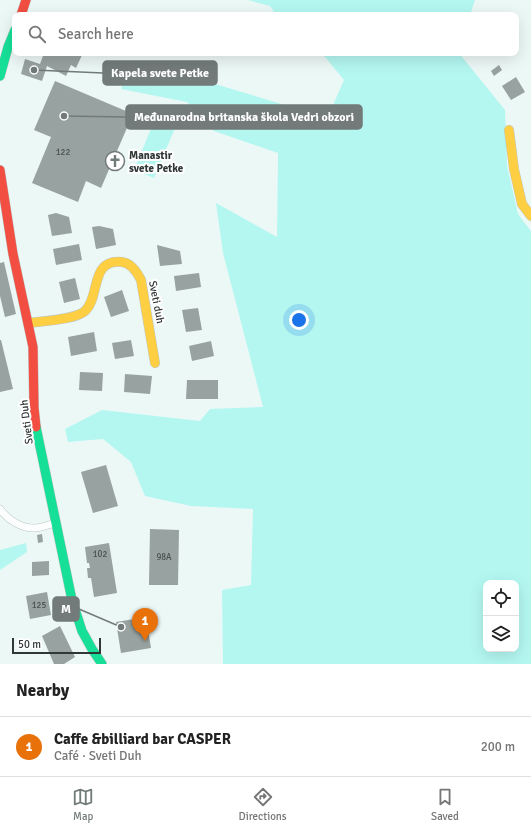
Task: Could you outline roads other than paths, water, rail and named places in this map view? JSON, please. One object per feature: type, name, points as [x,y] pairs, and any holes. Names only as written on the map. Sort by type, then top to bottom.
[{"type":"main road","points":[[22,12],[26,0]]},
{"type":"main road","points":[[0,76],[12,37]]},
{"type":"main road","points":[[509,130],[514,169],[522,204],[531,216]]},
{"type":"main road","name":"Sveti Duh","points":[[0,170],[10,255],[28,323],[34,356],[35,422],[75,611],[80,627],[102,664]]},
{"type":"main road","name":"Sveti duh","points":[[28,323],[81,314],[86,311],[91,302],[97,278],[104,267],[114,262],[128,264],[135,268],[141,280],[155,363]]},
{"type":"lane","points":[[0,509],[14,522],[24,526],[36,528],[56,523]]},
{"type":"place","name":"Kapela svete Petke","points":[[34,70]]},
{"type":"place","name":"Međunarodna britanska škola Vedri obzori","points":[[64,116]]},
{"type":"place","name":"Manastir svete Petke","points":[[115,161]]},
{"type":"place","name":"M","points":[[121,627]]},
{"type":"place","name":"Caffe &billiard bar CASPER","points":[[145,641]]}]
